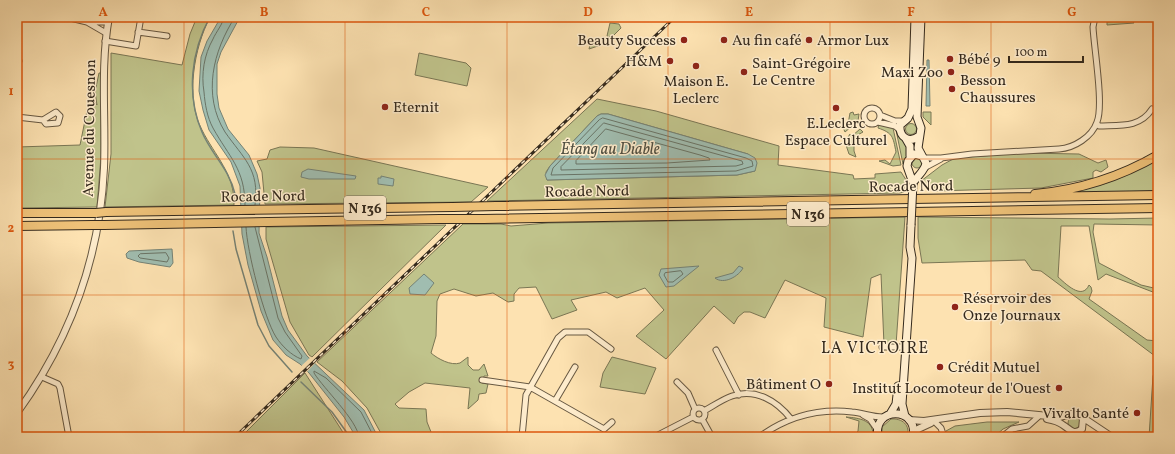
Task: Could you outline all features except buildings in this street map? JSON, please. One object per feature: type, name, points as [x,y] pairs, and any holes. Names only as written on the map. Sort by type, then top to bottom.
[{"type":"highway","points":[[991,199],[998,195],[1051,192],[1092,184],[1125,172],[1158,155]]},
{"type":"highway","name":"Rocade Nord","points":[[17,214],[1158,196]]},
{"type":"highway","name":"Rocade Nord","points":[[17,226],[1158,208]]},
{"type":"highway","points":[[1133,209],[1142,212],[1158,213]]},
{"type":"main road","points":[[878,437],[877,429],[880,422],[887,416],[897,398],[907,258],[910,247],[913,183],[907,163],[910,156],[910,146],[906,139],[902,136],[900,130],[912,106],[915,17]]},
{"type":"main road","points":[[913,183],[926,166],[917,146],[921,128],[918,121],[921,17]]},
{"type":"main road","points":[[905,120],[918,121]]},
{"type":"main road","points":[[906,139],[912,140],[919,136]]},
{"type":"main road","points":[[910,156],[916,154],[923,157]]},
{"type":"main road","points":[[910,171],[920,172]]},
{"type":"main road","points":[[910,247],[912,258],[902,404],[907,418],[913,426],[913,436]]},
{"type":"main road","points":[[887,416],[898,414],[907,418]]},
{"type":"street","points":[[66,17],[84,20],[109,20]]},
{"type":"street","points":[[105,41],[136,46],[141,17]]},
{"type":"street","points":[[923,157],[942,158],[978,153],[1064,149],[1082,141],[1097,124],[1099,105],[1093,27],[1095,18],[1110,17]]},
{"type":"street","points":[[84,20],[106,33]]},
{"type":"street","name":"Avenue du Couesnon","points":[[17,413],[42,377],[59,346],[78,300],[90,264],[97,230],[104,168],[105,41],[109,20]]},
{"type":"street","points":[[138,32],[149,35],[167,36]]},
{"type":"street","points":[[17,59],[19,61],[17,67]]},
{"type":"street","points":[[900,130],[895,126],[878,122],[869,124],[866,121],[865,114],[868,110],[872,109],[876,110],[880,115],[895,121],[905,120]]},
{"type":"street","points":[[1097,124],[1099,126],[1135,123],[1146,118],[1152,109]]},
{"type":"street","points":[[878,122],[880,115]]},
{"type":"street","points":[[17,117],[43,120]]},
{"type":"street","points":[[926,166],[942,158]]},
{"type":"street","points":[[522,437],[526,395],[549,351],[558,338],[565,332],[588,332],[611,349]]},
{"type":"street","points":[[882,347],[900,347]]},
{"type":"street","points":[[716,350],[739,395]]},
{"type":"street","points":[[555,401],[575,367]]},
{"type":"street","points":[[42,377],[58,384],[60,388],[69,437]]},
{"type":"street","points":[[482,380],[530,386],[604,430],[612,422]]},
{"type":"street","points":[[677,382],[688,393],[695,409],[693,411],[693,417]]},
{"type":"street","points":[[704,411],[732,396],[753,395],[767,398],[782,408],[791,419]]},
{"type":"street","points":[[695,409],[702,408],[704,411]]},
{"type":"street","points":[[702,419],[704,417],[704,411]]},
{"type":"street","points":[[759,437],[791,419],[822,412],[852,412],[887,416]]},
{"type":"street","points":[[852,412],[870,419],[877,429]]},
{"type":"street","points":[[907,418],[924,421],[961,414],[986,412],[1015,412],[1059,417],[1076,413],[1112,437]]},
{"type":"street","points":[[1065,426],[1065,418],[1069,414]]},
{"type":"street","points":[[913,436],[919,428],[936,422],[980,416],[1038,417],[1053,420],[1065,426],[1072,432],[1077,432],[1082,429],[1102,431]]},
{"type":"street","points":[[693,417],[699,420],[702,419]]},
{"type":"street","points":[[656,436],[693,417]]},
{"type":"street","points":[[1002,437],[1012,429],[1028,426],[1038,417]]},
{"type":"street","points":[[702,419],[712,437]]},
{"type":"street","points":[[1082,429],[1084,424],[1083,419]]},
{"type":"street","points":[[936,422],[941,428],[944,437]]},
{"type":"green space","points":[[197,17],[210,17],[204,29],[196,58],[193,88],[194,103],[202,130],[228,175],[234,205],[105,207],[111,154],[111,53],[182,65],[190,34]]},
{"type":"green space","points":[[1132,20],[1134,23],[1107,25],[1107,22]]},
{"type":"green space","points":[[610,23],[619,24],[621,28],[614,35],[609,37],[607,36]]},
{"type":"green space","points":[[591,41],[599,43],[601,45],[589,49]]},
{"type":"green space","points":[[419,53],[466,63],[471,68],[467,86],[415,75]]},
{"type":"green space","points":[[99,73],[101,73],[101,156],[97,207],[17,208],[17,147],[80,145],[89,101],[94,101],[97,105],[95,92]]},
{"type":"green space","points":[[597,99],[656,111],[779,146],[778,165],[853,175],[854,179],[875,178],[875,174],[901,172],[906,181],[904,192],[900,193],[487,201]],"holes":[[[601,114],[608,114],[748,154],[755,171],[737,175],[547,180],[546,172],[550,166],[597,116]]]},
{"type":"green space","points":[[853,112],[854,115],[859,114],[858,121],[845,132],[842,125],[848,124],[850,113]]},
{"type":"green space","points":[[923,112],[931,112],[931,125],[923,117]]},
{"type":"green space","points":[[879,124],[893,128],[901,165],[893,166],[879,161],[885,160],[890,164],[896,152],[892,136],[878,128]]},
{"type":"green space","points":[[909,124],[913,124],[915,125],[915,133],[909,134],[906,131],[906,127]]},
{"type":"green space","points":[[860,129],[863,132],[854,137],[854,151],[856,157],[849,154],[845,142],[850,134],[852,136]]},
{"type":"green space","points":[[896,130],[907,144],[908,154],[903,164]]},
{"type":"green space","points":[[280,147],[314,148],[488,187],[471,202],[265,204],[262,172],[257,161],[267,159],[270,150]]},
{"type":"green space","points":[[1023,153],[1079,154],[1098,163],[1106,160],[1108,167],[1101,172],[1096,170],[1093,172],[1093,178],[1041,188],[934,191],[921,184],[921,181],[942,165],[955,158]]},
{"type":"green space","points":[[915,158],[919,158],[921,159],[921,167],[915,168],[912,165],[912,161]]},
{"type":"green space","points":[[1158,158],[1158,191],[1073,193],[1073,191]]},
{"type":"green space","points":[[905,217],[896,345],[884,345],[881,274],[871,278],[863,337],[824,327],[826,298],[785,280],[765,318],[750,312],[744,312],[738,317],[734,324],[714,306],[666,359],[636,336],[664,310],[645,288],[617,298],[606,292],[571,300],[577,310],[552,319],[536,287],[519,288],[514,294],[514,301],[508,302],[493,293],[476,296],[454,289],[440,294],[437,301],[436,336],[431,353],[441,360],[453,364],[460,363],[468,357],[468,365],[473,370],[479,370],[484,364],[488,376],[484,376],[482,383],[488,384],[486,393],[479,394],[478,400],[468,409],[470,388],[425,383],[409,392],[395,404],[399,408],[426,409],[427,422],[433,437],[383,437],[367,408],[342,381],[317,362],[463,224],[501,224],[511,226],[548,223]]},
{"type":"green space","points":[[918,217],[1158,218],[1158,225],[1094,224],[1093,232],[1099,263],[1141,285],[1158,289],[1158,294],[1106,274],[1098,280],[1089,226],[1061,226],[1058,277],[1078,291],[1086,289],[1089,285],[1092,291],[1089,299],[1147,340],[1158,341],[1158,437],[1149,437],[1153,376],[1157,364],[1155,356],[1041,271],[1032,270],[1025,260],[922,263],[918,238]]},
{"type":"green space","points":[[446,225],[312,357],[309,355],[290,322],[266,239],[266,227]]},
{"type":"green space","points":[[612,357],[656,368],[645,394],[600,387],[603,373]]},
{"type":"green space","points":[[305,373],[346,437],[250,437],[246,432]]},
{"type":"green space","points":[[846,417],[861,419],[869,423],[873,431],[873,437],[855,437],[854,436],[858,431],[859,421]]},
{"type":"green space","points":[[1072,417],[1076,417],[1080,423],[1076,429],[1072,429],[1068,425],[1068,421]]},
{"type":"green space","points":[[891,419],[899,420],[905,423],[908,429],[907,437],[882,437],[882,427]]},
{"type":"green space","points":[[987,422],[1019,422],[1003,429],[994,437],[946,436],[946,431],[955,426]]},
{"type":"water","points":[[221,17],[240,17],[221,52],[217,64],[217,94],[219,108],[228,129],[249,155],[257,174],[260,188],[259,233],[267,257],[282,316],[288,330],[307,356],[364,410],[378,437],[356,437],[344,417],[309,373],[300,364],[286,355],[273,340],[261,311],[248,265],[242,234],[240,186],[231,162],[209,130],[199,91],[201,57],[207,41]]},
{"type":"water","points":[[927,60],[929,60],[930,106],[926,106]]},
{"type":"water","name":"Étang au Diable","points":[[601,114],[608,114],[748,154],[755,158],[757,163],[755,171],[737,175],[547,180],[545,175],[550,166],[597,116]]},
{"type":"water","points":[[308,169],[356,176],[355,179],[309,179],[301,177],[302,172]]},
{"type":"water","points":[[381,176],[394,179],[393,186],[378,184],[378,178],[381,178]]},
{"type":"water","points":[[172,249],[173,263],[170,267],[139,262],[127,258],[126,254],[129,251]]},
{"type":"water","points":[[699,266],[674,286],[666,287],[659,275],[661,269]]},
{"type":"water","points":[[739,266],[743,268],[735,277],[731,279],[723,281],[715,278],[733,273]]},
{"type":"water","points":[[424,274],[434,283],[425,295],[410,294],[409,288]]},
{"type":"pier","points":[[239,205],[261,205],[261,227],[240,227]]},
{"type":"pier","points":[[311,357],[316,362],[306,373],[300,367]]},
{"type":"waterway","points":[[210,17],[198,44],[195,59],[192,88],[194,103],[202,132],[229,176],[235,194]]},
{"type":"waterway","points":[[233,231],[236,249],[258,325],[269,346],[292,372]]},
{"type":"waterway","points":[[301,382],[332,412],[350,437]]},
{"type":"railway","points":[[235,437],[675,17]]},
{"type":"place","name":"Beauty Success","points":[[684,40]]},
{"type":"place","name":"Au fin café","points":[[724,40]]},
{"type":"place","name":"Armor Lux","points":[[809,40]]},
{"type":"place","name":"Bébé 9","points":[[950,59]]},
{"type":"place","name":"H&M","points":[[670,61]]},
{"type":"place","name":"Maison E. Leclerc","points":[[696,66]]},
{"type":"place","name":"Saint-Grégoire Le Centre","points":[[744,72]]},
{"type":"place","name":"Maxi Zoo","points":[[951,72]]},
{"type":"place","name":"Besson Chaussures","points":[[952,89]]},
{"type":"place","name":"Eternit","points":[[385,107]]},
{"type":"place","name":"E.Leclerc Espace Culturel","points":[[836,108]]},
{"type":"place","name":"Réservoir des Onze Journaux","points":[[955,307]]},
{"type":"place","name":"Crédit Mutuel","points":[[940,367]]},
{"type":"place","name":"Bâtiment O","points":[[829,384]]},
{"type":"place","name":"Institut Locomoteur de l'Ouest","points":[[1059,388]]},
{"type":"place","name":"Vivalto Santé","points":[[1137,413]]},
{"type":"district","name":"LA VICTOIRE","points":[[875,347]]}]
